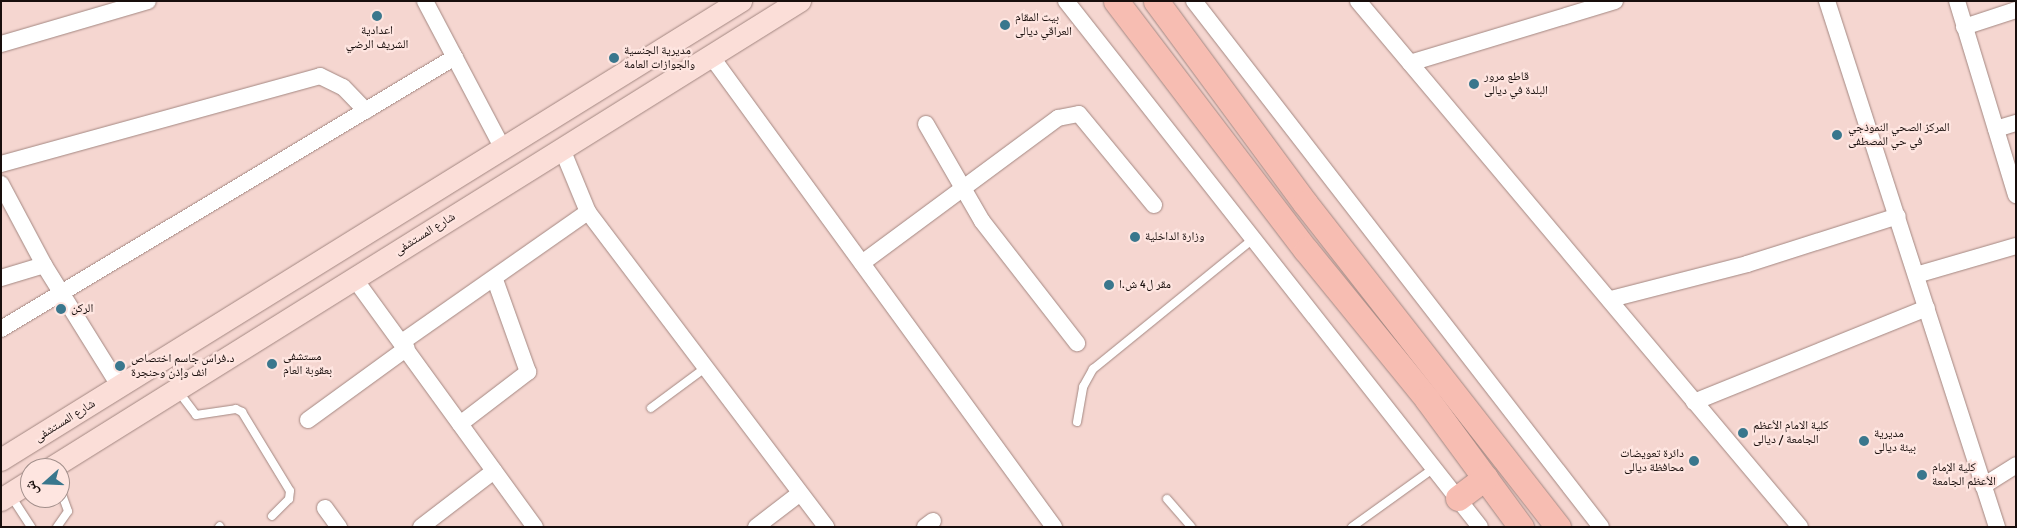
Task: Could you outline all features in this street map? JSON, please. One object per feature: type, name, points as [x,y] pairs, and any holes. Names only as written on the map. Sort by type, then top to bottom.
[{"type":"main road","points":[[1116,1],[1521,527]]},
{"type":"main road","points":[[1156,1],[1305,203],[1558,527]]},
{"type":"main road","points":[[1458,498],[1485,478]]},
{"type":"street","points":[[1,44],[148,1]]},
{"type":"street","points":[[425,1],[503,149]]},
{"type":"street","name":"شارع المستشفى","points":[[1,460],[741,1]]},
{"type":"street","name":"شارع المستشفى","points":[[68,458],[800,1]]},
{"type":"street","points":[[1066,1],[1480,527]]},
{"type":"street","points":[[1194,1],[1600,527]]},
{"type":"street","points":[[1358,1],[1611,299],[1694,402],[1800,527]]},
{"type":"street","points":[[1410,63],[1615,1]]},
{"type":"street","points":[[1827,1],[1997,527]]},
{"type":"street","points":[[1957,1],[2016,195]]},
{"type":"street","points":[[1964,27],[2016,10]]},
{"type":"street","points":[[711,56],[1054,527]]},
{"type":"street","points":[[1,328],[62,296],[455,57]]},
{"type":"street","points":[[1,164],[320,76],[343,87],[366,111]]},
{"type":"street","points":[[862,263],[965,190],[1058,118],[1079,114],[1154,206]]},
{"type":"street","points":[[1996,129],[2016,123]]},
{"type":"street","points":[[926,124],[982,221],[1078,343]]},
{"type":"street","points":[[526,134],[542,161]]},
{"type":"street","points":[[562,149],[588,212],[799,494],[826,527]]},
{"type":"street","points":[[1,184],[62,296],[120,387]]},
{"type":"street","points":[[413,205],[429,231]]},
{"type":"street","points":[[308,420],[404,345],[588,212]]},
{"type":"street","points":[[1611,299],[1753,262],[1898,216]]},
{"type":"street","points":[[1916,275],[2016,246]]},
{"type":"street","points":[[1,278],[44,265]]},
{"type":"street","points":[[354,278],[535,527]]},
{"type":"street","points":[[460,424],[528,372],[495,280]]},
{"type":"street","points":[[1694,402],[1926,308]]},
{"type":"street","points":[[1983,486],[2016,465]]},
{"type":"street","points":[[421,527],[494,471]]},
{"type":"street","points":[[6,497],[20,488]]},
{"type":"street","points":[[756,527],[799,494]]},
{"type":"street","points":[[325,508],[339,527]]},
{"type":"lane","points":[[1077,422],[1083,387],[1093,369],[1253,239]]},
{"type":"lane","points":[[652,408],[705,368]]},
{"type":"lane","points":[[176,390],[196,415],[236,409],[242,412],[290,491],[289,499],[272,516]]},
{"type":"lane","points":[[1352,527],[1434,468]]},
{"type":"lane","points":[[6,497],[31,527]]},
{"type":"lane","points":[[1167,500],[1191,527]]},
{"type":"lane","points":[[57,527],[68,510],[67,508]]},
{"type":"place","name":"اعدادية الشريف الرضي","points":[[377,16]]},
{"type":"place","name":"بيت المقام العراقي ديالى","points":[[1005,25]]},
{"type":"place","name":"مديرية الجنسية والجوازات العامة","points":[[614,58]]},
{"type":"place","name":"قاطع مرور البلدة في ديالى","points":[[1474,84]]},
{"type":"place","name":"المركز الصحي النموذجي في حي المصطفى","points":[[1837,135]]},
{"type":"place","name":"وزارة الداخلية","points":[[1135,237]]},
{"type":"place","name":"مقر ل4 ش.ا","points":[[1109,285]]},
{"type":"place","name":"الركن","points":[[61,309]]},
{"type":"place","name":"مستشفى بعقوبة العام","points":[[272,364]]},
{"type":"place","name":"د.فراس جاسم اختصاص انف وإذن وحنجرة","points":[[120,366]]},
{"type":"place","name":"كلية الامام الأعظم الجامعة / ديالى","points":[[1743,433]]},
{"type":"place","name":"مديرية بيئة ديالى","points":[[1864,441]]},
{"type":"place","name":"دائرة تعويضات محافظة ديالى","points":[[1694,461]]},
{"type":"place","name":"كلية الإمام الأعظم الجامعة","points":[[1922,475]]}]
